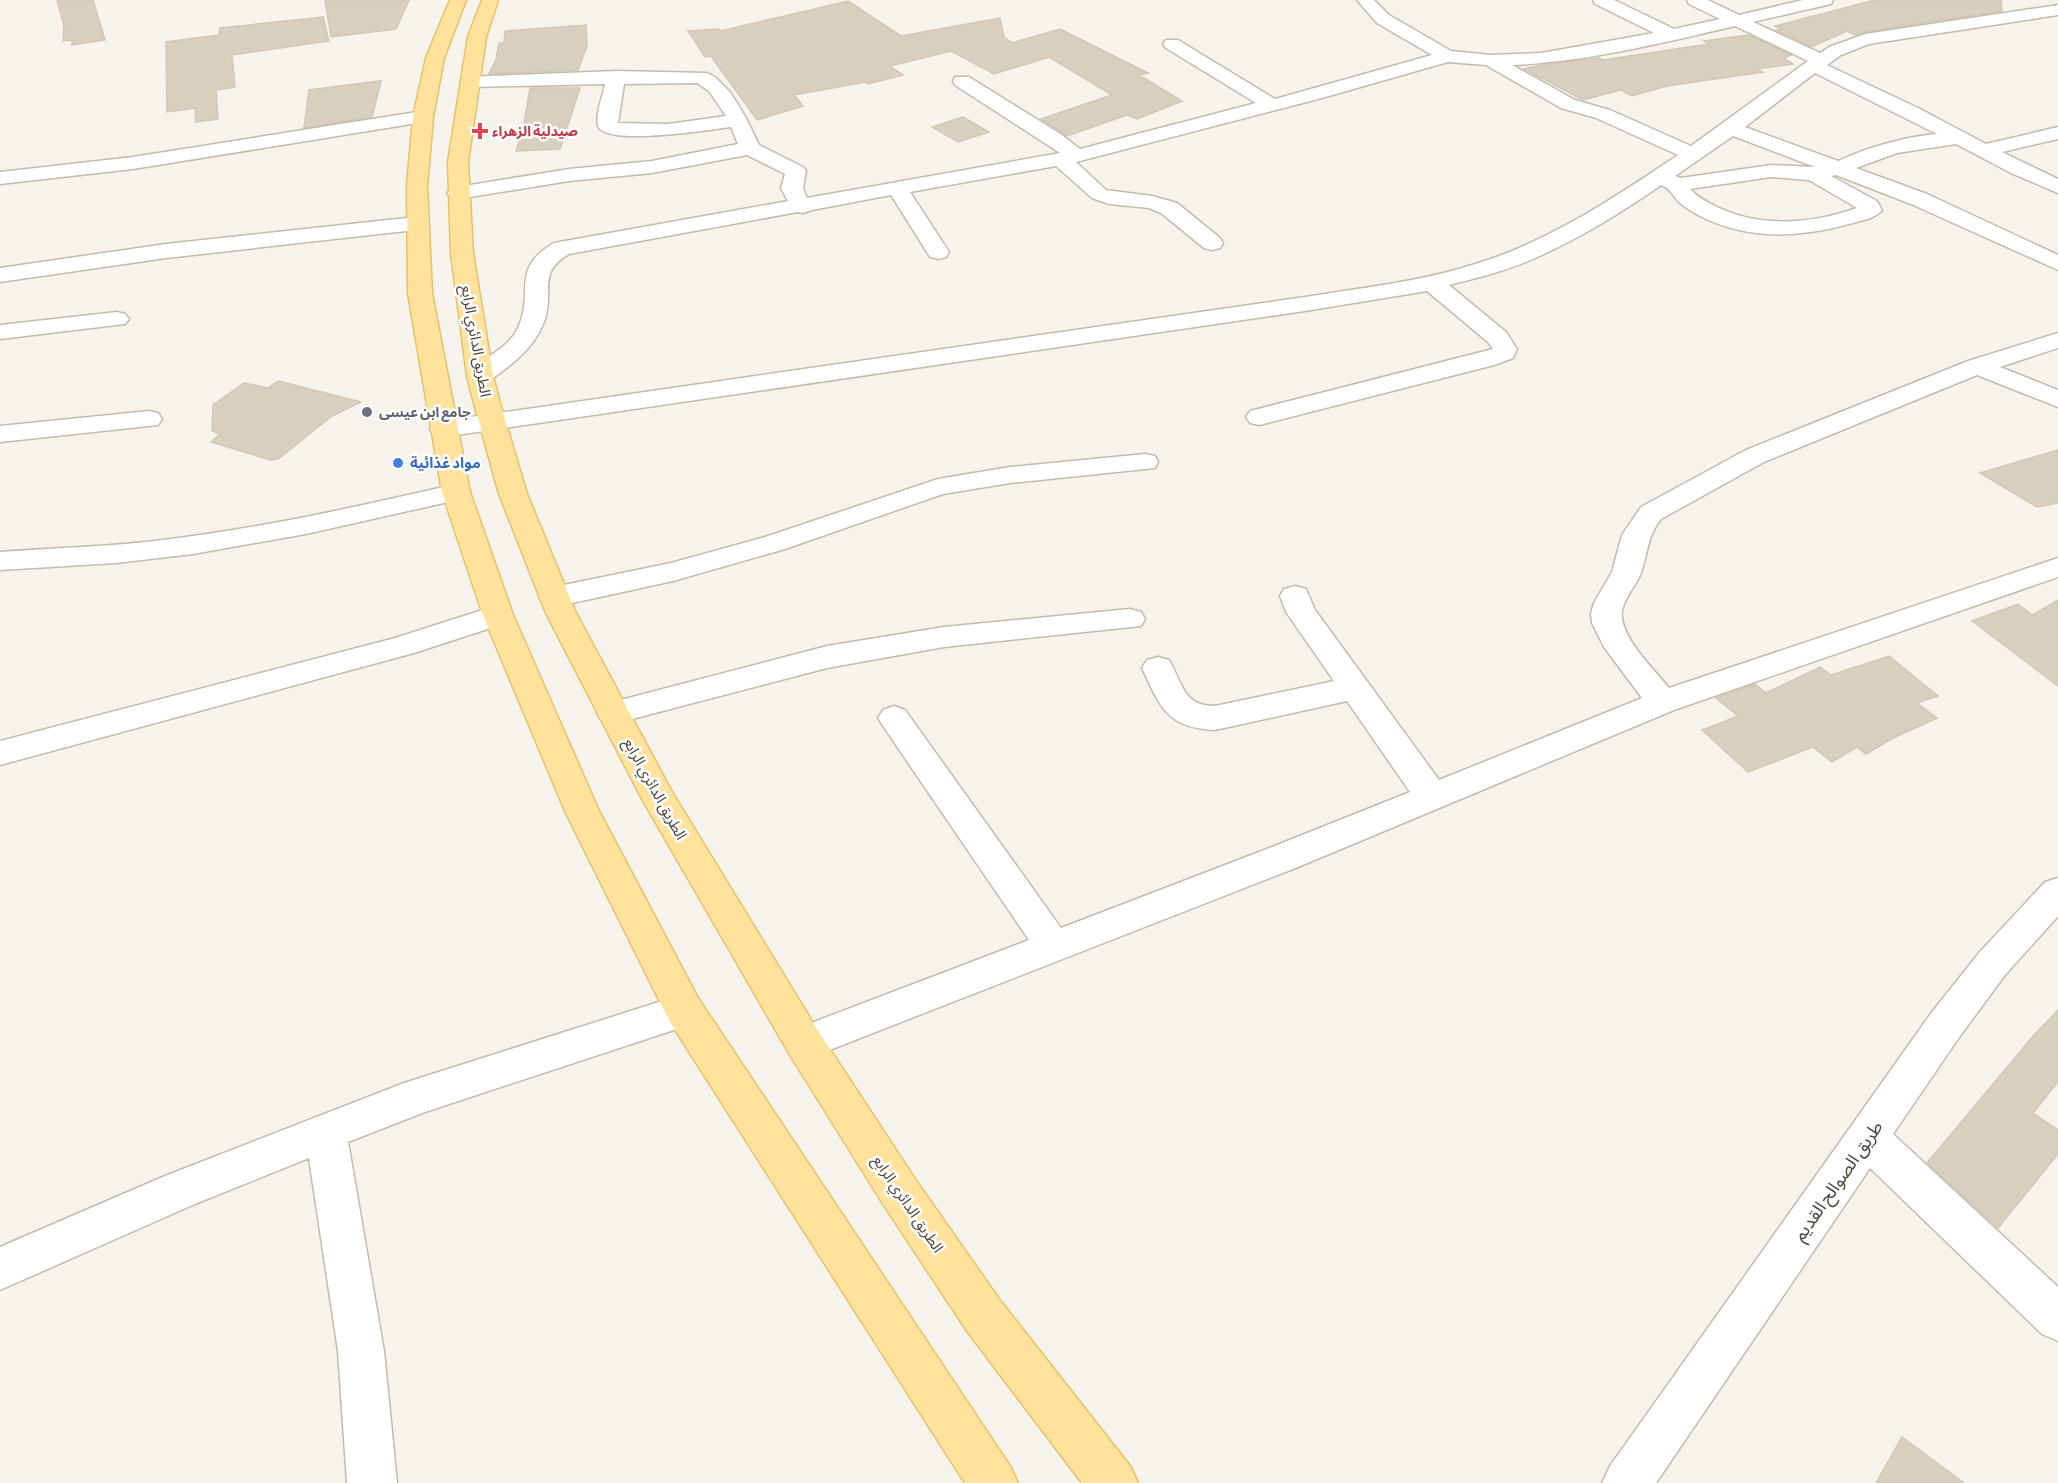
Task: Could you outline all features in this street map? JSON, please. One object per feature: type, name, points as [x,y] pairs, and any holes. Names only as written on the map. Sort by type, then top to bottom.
[{"type":"main road","points":[[458,0],[435,58],[423,117],[416,224],[420,293],[456,492],[498,615],[582,811],[684,1010],[993,1483]]},
{"type":"main road","name":"الطريق الدائري الرابع","points":[[490,0],[477,38],[458,162],[462,253],[480,376],[513,494],[554,597],[659,799],[804,1044],[900,1193],[983,1315],[1113,1483]]},
{"type":"street","points":[[1365,0],[1390,23],[1447,56]]},
{"type":"street","points":[[1601,0],[1672,35]]},
{"type":"street","points":[[1695,0],[1982,151],[2058,187]]},
{"type":"street","points":[[480,376],[509,354],[527,334],[536,309],[537,272],[544,258],[552,252],[579,245],[803,207],[1069,157],[1272,105],[1447,56],[1491,60],[1541,58],[1672,35],[1825,0]]},
{"type":"street","points":[[1669,181],[1693,154],[1835,51],[1865,39],[2054,13]]},
{"type":"street","points":[[1172,44],[1272,105]]},
{"type":"street","points":[[1491,60],[1568,104],[1603,114],[1693,154]]},
{"type":"street","points":[[470,81],[616,77],[707,79],[737,120],[750,148]]},
{"type":"street","points":[[616,77],[608,115],[608,126],[615,129],[668,130],[737,120]]},
{"type":"street","points":[[962,81],[1055,140],[1099,194],[1108,198],[1152,202],[1169,208],[1212,243]]},
{"type":"street","points":[[0,178],[133,163],[423,117]]},
{"type":"street","points":[[1731,128],[1919,199],[2058,263]]},
{"type":"street","points":[[1982,151],[2058,133]]},
{"type":"street","points":[[443,429],[1305,304],[1432,283],[1481,270],[1525,254],[1669,181],[1771,171],[1810,174],[1840,168],[1865,156],[1893,148],[1926,141],[1958,138]]},
{"type":"street","points":[[458,193],[568,175],[652,167],[750,148],[796,171],[792,188],[803,207]]},
{"type":"street","points":[[1669,181],[1695,204],[1716,216],[1755,227],[1780,228],[1814,224],[1851,218],[1872,210],[1869,206],[1810,174]]},
{"type":"street","points":[[897,189],[938,252]]},
{"type":"street","points":[[0,275],[155,252],[416,224]]},
{"type":"street","points":[[1259,417],[1485,360],[1504,353],[1505,348],[1497,337],[1432,283]]},
{"type":"street","points":[[0,333],[117,319]]},
{"type":"street","points":[[1663,702],[1615,638],[1606,612],[1627,575],[1638,527],[1651,513],[1755,456],[1977,366],[2058,340]]},
{"type":"street","points":[[1977,366],[2058,399]]},
{"type":"street","points":[[0,434],[149,419]]},
{"type":"street","points":[[554,597],[673,572],[720,559],[776,543],[954,484],[1010,475],[1144,462]]},
{"type":"street","points":[[0,561],[153,550],[262,534],[327,523],[456,492]]},
{"type":"street","points":[[804,1044],[1286,856],[1663,702],[2058,567]]},
{"type":"street","points":[[1294,596],[1300,612],[1432,796]]},
{"type":"street","points":[[0,753],[403,646],[498,615]]},
{"type":"street","points":[[613,713],[827,657],[944,637],[1130,619]]},
{"type":"street","points":[[1158,668],[1179,710],[1188,716],[1200,719],[1215,718],[1355,688]]},
{"type":"street","points":[[894,718],[1054,946]]},
{"type":"street","name":"طريق الصوالح القديم","points":[[1625,1481],[1946,1024],[1992,964],[2058,892]]},
{"type":"street","points":[[0,1269],[180,1190],[418,1096],[684,1010]]},
{"type":"street","points":[[326,1133],[361,1335],[372,1483]]},
{"type":"street","points":[[1868,1138],[2058,1318]]},
{"type":"building","points":[[57,0],[93,0],[105,40],[72,45],[72,40],[63,41],[64,26]]},
{"type":"building","points":[[325,0],[409,0],[396,29],[331,37]]},
{"type":"building","points":[[1875,0],[2001,0],[2002,11],[1855,35],[1847,31],[1811,47],[1776,30],[1782,29],[1775,26]]},
{"type":"building","points":[[848,1],[901,36],[1000,18],[1004,37],[1012,43],[1060,29],[1148,73],[1139,75],[1182,101],[1137,119],[1127,115],[1067,136],[1041,119],[1112,95],[1049,57],[994,74],[951,51],[890,66],[903,75],[868,84],[865,82],[794,95],[803,106],[757,120],[711,56],[705,57],[688,31],[719,29],[721,31]]},
{"type":"building","points":[[323,17],[329,41],[232,55],[235,87],[216,90],[218,119],[196,122],[195,108],[167,112],[166,42],[219,35],[220,28]]},
{"type":"building","points":[[586,25],[587,46],[578,70],[489,74],[496,59],[499,43],[504,43],[505,31]]},
{"type":"building","points":[[1748,35],[1791,55],[1784,58],[1793,64],[1757,69],[1763,72],[1667,86],[1632,96],[1621,90],[1583,100],[1524,69],[1709,44],[1704,41]]},
{"type":"building","points":[[381,81],[372,117],[304,128],[309,90]]},
{"type":"building","points":[[530,88],[580,88],[560,149],[516,151],[523,129]]},
{"type":"building","points":[[963,117],[989,132],[958,142],[932,127]]},
{"type":"building","points":[[278,381],[361,402],[332,416],[278,459],[270,460],[211,442],[220,434],[212,431],[213,405],[244,383],[268,388]]},
{"type":"building","points":[[2058,450],[2058,503],[2037,507],[1980,473]]},
{"type":"building","points":[[2058,600],[2058,686],[1972,621],[2018,604],[2032,615]]},
{"type":"building","points":[[1889,656],[1938,696],[1917,703],[1937,718],[1893,738],[1866,754],[1857,747],[1832,762],[1813,747],[1748,772],[1702,730],[1738,716],[1716,698],[1755,684],[1766,693],[1820,667],[1831,675]]},
{"type":"building","points":[[2058,1010],[2058,1082],[2033,1113],[2058,1130],[2058,1154],[1998,1228],[1927,1163],[2034,1035]]},
{"type":"building","points":[[1902,1437],[1964,1483],[1876,1483]]},
{"type":"place","name":"صيدلية الزهراء","points":[[480,131]]},
{"type":"place","name":"جامع ابن عيسى","points":[[367,412]]},
{"type":"place","name":"مواد غذائية","points":[[398,463]]}]
